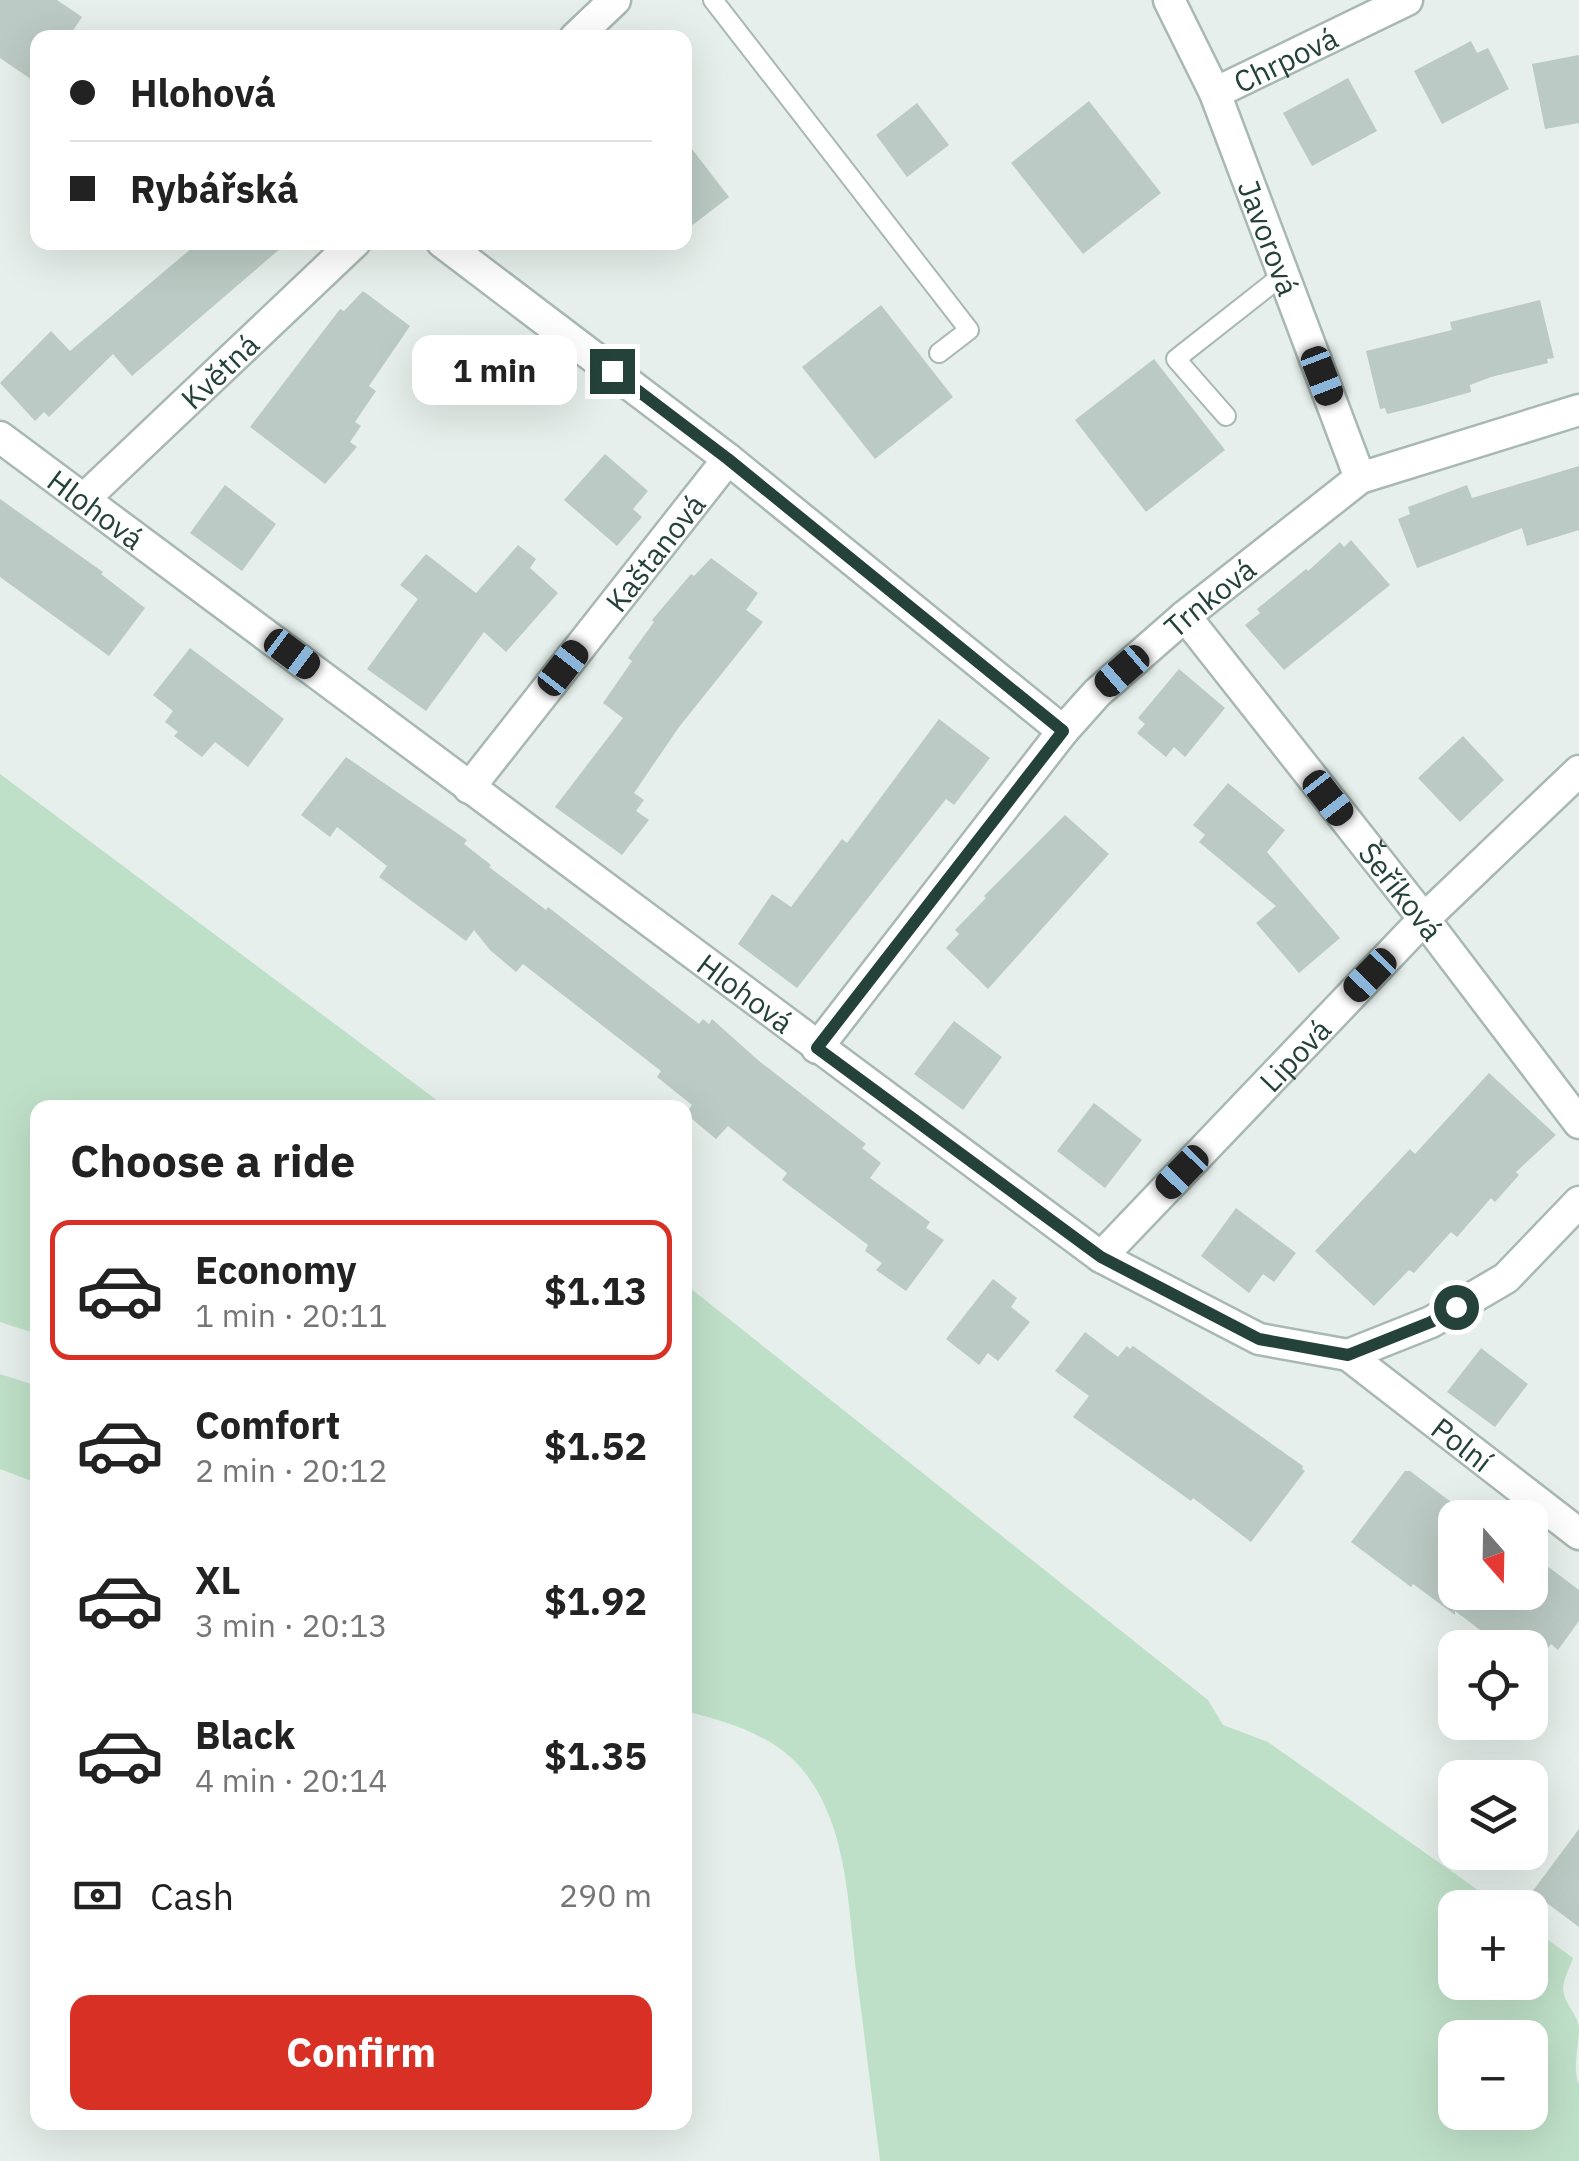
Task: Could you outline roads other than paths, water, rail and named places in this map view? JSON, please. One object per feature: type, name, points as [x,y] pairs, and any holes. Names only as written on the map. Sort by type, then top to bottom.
[{"type":"street","points":[[583,30],[615,0]]},
{"type":"street","name":"Javorová","points":[[1169,0],[1215,93],[1360,478]]},
{"type":"street","name":"Chrpová","points":[[1215,93],[1407,0]]},
{"type":"street","name":"Květná","points":[[85,498],[347,250]]},
{"type":"street","points":[[453,250],[728,459],[1063,731]]},
{"type":"street","name":"Trnková","points":[[817,1048],[1063,731],[1097,693],[1184,616],[1360,478],[1579,410]]},
{"type":"street","name":"Hlohová","points":[[0,437],[1101,1257],[1259,1339],[1348,1355]]},
{"type":"street","name":"Kaštanová","points":[[468,788],[728,459]]},
{"type":"street","name":"Šeříková","points":[[1184,616],[1424,918],[1579,1123]]},
{"type":"street","name":"Lipová","points":[[1101,1257],[1424,918],[1579,772]]},
{"type":"street","points":[[1348,1355],[1431,1322],[1506,1278],[1579,1202]]},
{"type":"street","name":"Polní","points":[[1348,1355],[1579,1534]]},
{"type":"lane","points":[[713,0],[969,330],[939,353]]},
{"type":"lane","points":[[1226,416],[1176,359],[1284,274]]}]
